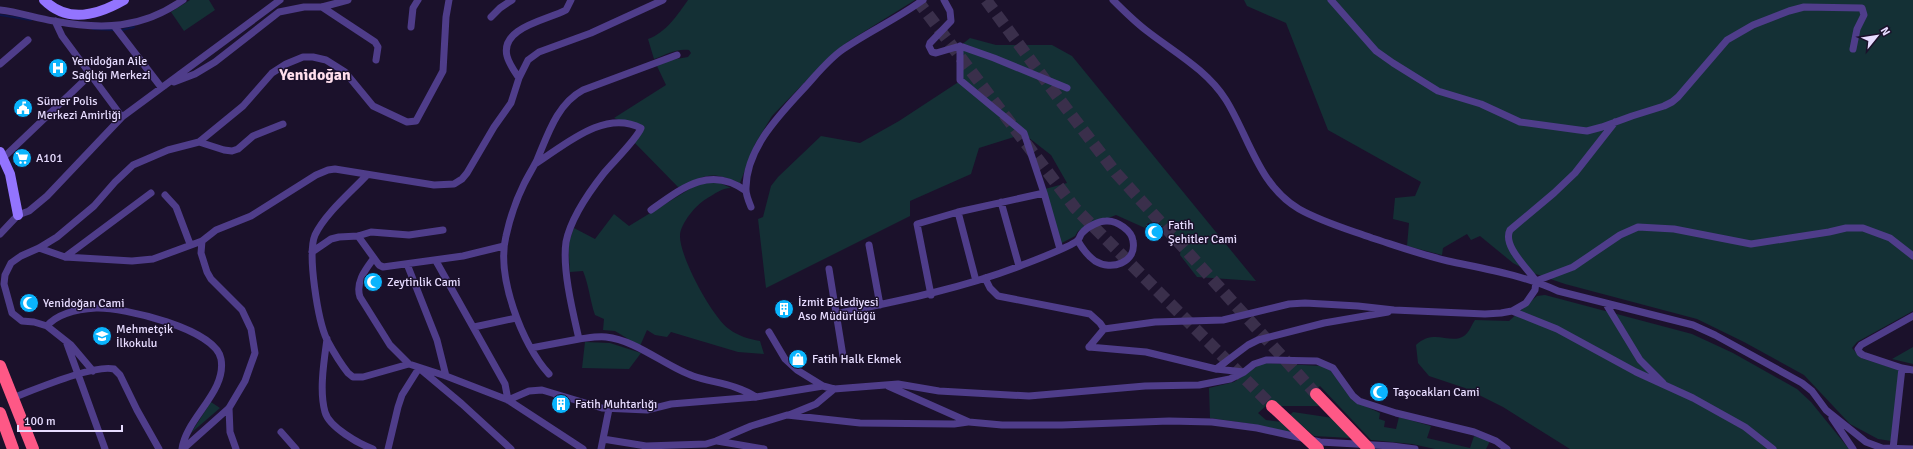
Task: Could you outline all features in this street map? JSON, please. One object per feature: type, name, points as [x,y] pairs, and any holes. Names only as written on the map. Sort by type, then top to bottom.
[{"type":"highway","points":[[0,366],[33,449]]},
{"type":"highway","points":[[0,378],[25,449]]},
{"type":"highway","points":[[1316,394],[1369,449]]},
{"type":"highway","points":[[1272,406],[1318,449]]},
{"type":"highway","points":[[0,413],[13,449]]},
{"type":"highway","points":[[0,431],[6,449]]},
{"type":"street","points":[[44,0],[54,9],[59,19],[62,36],[122,117]]},
{"type":"street","points":[[59,19],[76,15],[90,14],[124,0]]},
{"type":"street","points":[[0,10],[115,27],[159,15],[183,0]]},
{"type":"street","points":[[0,234],[18,214],[29,211],[47,196],[122,117],[161,87],[211,53],[280,0]]},
{"type":"street","points":[[161,87],[208,67],[279,12],[304,7],[322,7],[348,0]]},
{"type":"street","points":[[411,27],[413,8],[418,0]]},
{"type":"street","points":[[93,371],[65,339],[47,326],[34,322],[22,321],[12,313],[4,284],[5,275],[11,264],[21,256],[39,248],[57,237],[90,209],[133,165],[168,150],[199,142],[243,106],[272,73],[294,60],[303,57],[316,57],[332,63],[354,82],[373,106],[400,120],[414,123],[418,119],[443,71],[446,17],[449,0]]},
{"type":"street","points":[[491,17],[500,8],[512,0]]},
{"type":"street","points":[[519,78],[508,58],[507,49],[511,39],[526,26],[566,10],[571,0]]},
{"type":"street","points":[[39,248],[65,257],[143,261],[159,257],[190,244],[202,241],[216,230],[255,214],[310,179],[328,170],[338,170],[366,176],[434,185],[448,185],[458,182],[467,173],[494,128],[508,109],[516,93],[519,78],[528,60],[539,52],[592,33],[663,0]]},
{"type":"street","points":[[751,207],[746,191],[747,178],[752,159],[764,136],[781,113],[842,50],[906,12],[923,0]]},
{"type":"street","points":[[944,0],[950,11],[951,21],[930,43],[930,50],[936,53],[960,46],[994,58],[1067,88]]},
{"type":"street","points":[[1113,0],[1145,30],[1197,69],[1218,89],[1232,111],[1269,182],[1277,192],[1298,209],[1328,223],[1406,249],[1445,260],[1536,281],[1558,290],[1606,304],[1693,325],[1716,335],[1812,390],[1853,449]]},
{"type":"street","points":[[1331,0],[1376,51],[1393,64],[1438,91],[1490,108],[1520,122],[1587,131],[1664,106],[1672,102],[1727,40],[1744,29],[1796,9],[1812,6],[1862,8],[1864,15],[1857,29],[1853,50]]},
{"type":"street","points":[[322,7],[375,42],[378,47],[376,60]]},
{"type":"street","points":[[115,27],[161,87]]},
{"type":"street","points":[[0,64],[28,40]]},
{"type":"street","points":[[960,46],[960,80],[1024,134],[1044,193],[1060,250]]},
{"type":"street","points":[[549,374],[541,365],[516,318],[508,292],[504,246],[518,198],[535,164],[551,126],[564,105],[575,94],[587,88],[677,55]]},
{"type":"street","points":[[18,214],[10,174],[2,155],[90,75]]},
{"type":"street","points":[[535,164],[587,132],[606,123],[621,122],[641,128],[589,193],[573,224],[567,240],[569,288],[579,339]]},
{"type":"street","points":[[1536,281],[1509,244],[1507,234],[1575,173],[1615,122]]},
{"type":"street","points":[[199,142],[232,151],[238,149],[253,136],[283,124]]},
{"type":"street","points":[[366,176],[321,225],[314,237],[312,252],[312,275],[327,339],[350,376],[363,376],[409,364]]},
{"type":"street","points":[[651,210],[685,188],[707,179],[725,180],[746,191]]},
{"type":"street","points":[[65,257],[151,193]]},
{"type":"street","points":[[931,294],[917,224],[958,212],[1044,193]]},
{"type":"street","points":[[165,194],[176,207],[190,244]]},
{"type":"street","points":[[1001,202],[1019,266]]},
{"type":"street","points":[[958,212],[976,281]]},
{"type":"street","points":[[835,314],[931,294],[985,278],[1060,250],[1078,241],[1083,231],[1088,227],[1105,220],[1120,225],[1130,234],[1134,242],[1133,252],[1132,256],[1126,262],[1102,264],[1096,262],[1088,255],[1078,241]]},
{"type":"street","points":[[1536,281],[1573,267],[1620,235],[1638,227],[1674,229],[1750,244],[1846,228],[1863,228],[1872,230],[1890,238],[1913,256]]},
{"type":"street","points":[[312,252],[335,238],[358,236],[371,232],[409,235],[443,230]]},
{"type":"street","points":[[358,236],[374,258],[383,267],[436,261],[475,254],[504,246]]},
{"type":"street","points":[[183,449],[229,408],[251,368],[255,353],[251,329],[242,310],[207,272],[201,253],[202,241]]},
{"type":"street","points":[[869,245],[880,305]]},
{"type":"street","points":[[374,258],[360,282],[358,292],[390,345],[398,355],[409,364],[446,376],[508,400],[583,449]]},
{"type":"street","points":[[436,261],[505,384],[508,400]]},
{"type":"street","points":[[407,264],[437,340],[446,376]]},
{"type":"street","points":[[829,269],[835,314],[843,356]]},
{"type":"street","points":[[985,278],[990,288],[998,296],[1090,314],[1104,329]]},
{"type":"street","points":[[1244,372],[1216,369],[1146,352],[1089,347],[1104,329],[1155,322],[1223,320],[1289,304],[1305,303],[1394,310],[1485,314],[1512,311],[1520,308],[1531,296],[1536,281]]},
{"type":"street","points":[[1606,304],[1640,360],[1668,387]]},
{"type":"street","points":[[47,326],[52,320],[60,315],[96,308],[104,308],[136,314],[181,327],[202,337],[214,346],[221,359],[217,382],[206,404],[187,432],[183,449]]},
{"type":"street","points":[[1216,369],[1248,345],[1258,340],[1324,323],[1394,310]]},
{"type":"street","points":[[1512,311],[1557,329],[1668,387],[1693,398],[1745,427],[1773,449]]},
{"type":"street","points":[[1913,316],[1858,348],[1860,353],[1863,355],[1902,368],[1913,370]]},
{"type":"street","points":[[474,328],[516,318]]},
{"type":"street","points":[[769,332],[775,345],[790,364],[823,386],[834,389],[898,384],[919,389],[945,392],[1029,396],[1108,389],[1199,385],[1230,379],[1244,372],[1254,364],[1266,360],[1318,361],[1333,368],[1353,396],[1360,400],[1396,413],[1474,432],[1496,441],[1507,449]]},
{"type":"street","points":[[531,348],[579,339],[605,337],[616,339],[644,351],[692,376],[738,388],[756,397]]},
{"type":"street","points":[[65,339],[105,449]]},
{"type":"street","points":[[327,339],[323,371],[325,412],[330,421],[343,432],[369,448]]},
{"type":"street","points":[[12,398],[78,374],[111,368],[117,371],[159,449]]},
{"type":"street","points":[[388,449],[402,395],[419,368]]},
{"type":"street","points":[[419,368],[462,404],[511,449]]},
{"type":"street","points":[[1893,449],[1902,368]]},
{"type":"street","points":[[886,385],[969,422]]},
{"type":"street","points":[[508,400],[529,391],[542,390],[609,409],[651,410],[671,404],[756,397],[823,386]]},
{"type":"street","points":[[603,439],[646,446],[686,446],[716,441],[751,426],[816,404],[834,389]]},
{"type":"street","points":[[229,408],[230,432],[236,449]]},
{"type":"street","points":[[601,449],[609,409]]},
{"type":"street","points":[[1826,410],[1866,442],[1877,447],[1913,449]]},
{"type":"street","points":[[787,415],[860,423],[954,424],[969,422],[1002,425],[1062,425],[1169,421],[1212,422],[1250,427],[1320,442],[1392,446],[1415,449]]},
{"type":"street","points":[[281,432],[296,449]]},
{"type":"street","points":[[716,441],[764,449]]},
{"type":"green space","points":[[190,0],[209,0],[215,10],[184,31],[171,12]]},
{"type":"green space","points":[[688,0],[915,0],[849,41],[829,57],[772,116],[755,144],[740,183],[722,177],[709,176],[703,177],[679,188],[632,140],[641,130],[614,118],[666,85],[657,66],[671,60],[688,57],[691,53],[689,50],[680,50],[654,59],[648,39],[666,28]]},
{"type":"green space","points":[[1244,0],[1913,0],[1913,311],[1857,342],[1852,348],[1861,358],[1899,370],[1891,441],[1878,439],[1850,424],[1804,375],[1744,342],[1697,319],[1565,284],[1530,272],[1513,263],[1480,236],[1471,240],[1467,234],[1443,248],[1442,255],[1407,246],[1409,223],[1393,219],[1395,198],[1415,196],[1421,182],[1328,130],[1286,23],[1247,6]]},
{"type":"green space","points":[[970,38],[996,45],[1052,45],[1072,56],[1256,281],[1197,277],[1180,255],[1181,245],[1164,227],[1148,223],[1145,228],[1116,215],[1085,227],[1078,231],[1075,236],[1060,244],[1045,189],[1067,183],[1051,155],[1024,134],[979,148],[971,174],[910,201],[910,216],[766,288],[758,219],[763,217],[771,186],[778,177],[821,136],[860,143],[899,121],[960,81],[960,46]]},
{"type":"green space","points":[[707,182],[718,182],[731,188],[715,193],[694,210],[686,220],[681,230],[681,245],[691,271],[714,312],[729,329],[736,334],[760,341],[764,354],[738,352],[671,332],[667,337],[655,335],[647,330],[640,346],[615,331],[603,330],[604,319],[595,315],[583,271],[570,272],[568,244],[574,228],[595,239],[614,214],[629,226],[693,187]]},
{"type":"green space","points":[[1545,295],[1692,334],[1733,353],[1797,389],[1811,402],[1849,449],[1570,449],[1503,407],[1465,388],[1429,376],[1418,363],[1416,345],[1423,340],[1435,337],[1453,339],[1459,338],[1466,335],[1475,320],[1509,321],[1537,296]]},
{"type":"green space","points":[[585,342],[610,343],[641,353],[629,369],[582,368]]},
{"type":"green space","points":[[1913,347],[1913,364],[1892,359]]},
{"type":"green space","points":[[1266,363],[1322,366],[1331,371],[1352,400],[1380,413],[1379,419],[1385,421],[1384,427],[1396,429],[1399,417],[1431,426],[1427,438],[1470,448],[1474,436],[1490,441],[1486,449],[1435,449],[1412,444],[1371,440],[1320,386],[1310,393],[1321,405],[1319,406],[1280,406],[1273,400],[1258,413],[1266,420],[1281,422],[1293,434],[1252,424],[1210,418],[1209,388],[1234,382],[1259,365]]},
{"type":"green space","points":[[211,402],[220,408],[191,433]]},
{"type":"green space","points":[[1293,412],[1333,418],[1350,438],[1314,436],[1290,415]]},
{"type":"waterway","points":[[0,15],[31,20]]},
{"type":"waterway","points":[[122,30],[134,27]]},
{"type":"waterway","points":[[93,29],[114,30]]},
{"type":"tunnel","points":[[917,0],[1075,208],[1272,406]]},
{"type":"tunnel","points":[[986,0],[1116,173],[1316,394]]},
{"type":"place","name":"Yenidoğan Aile Sağlığı Merkezi","points":[[58,68]]},
{"type":"place","name":"Sümer Polis Merkezi Amirliği","points":[[23,108]]},
{"type":"place","name":"A101","points":[[22,158]]},
{"type":"place","name":"Fatih Şehitler Cami","points":[[1154,232]]},
{"type":"place","name":"Zeytinlik Cami","points":[[373,282]]},
{"type":"place","name":"Yenidoğan Cami","points":[[29,303]]},
{"type":"place","name":"İzmit Belediyesi Aso Müdürlüğü","points":[[784,309]]},
{"type":"place","name":"Mehmetçik İlkokulu","points":[[102,336]]},
{"type":"place","name":"Fatih Halk Ekmek","points":[[798,359]]},
{"type":"place","name":"Taşocakları Cami","points":[[1379,392]]},
{"type":"place","name":"Fatih Muhtarlığı","points":[[561,404]]},
{"type":"district","name":"Yenidoğan","points":[[315,74]]}]
